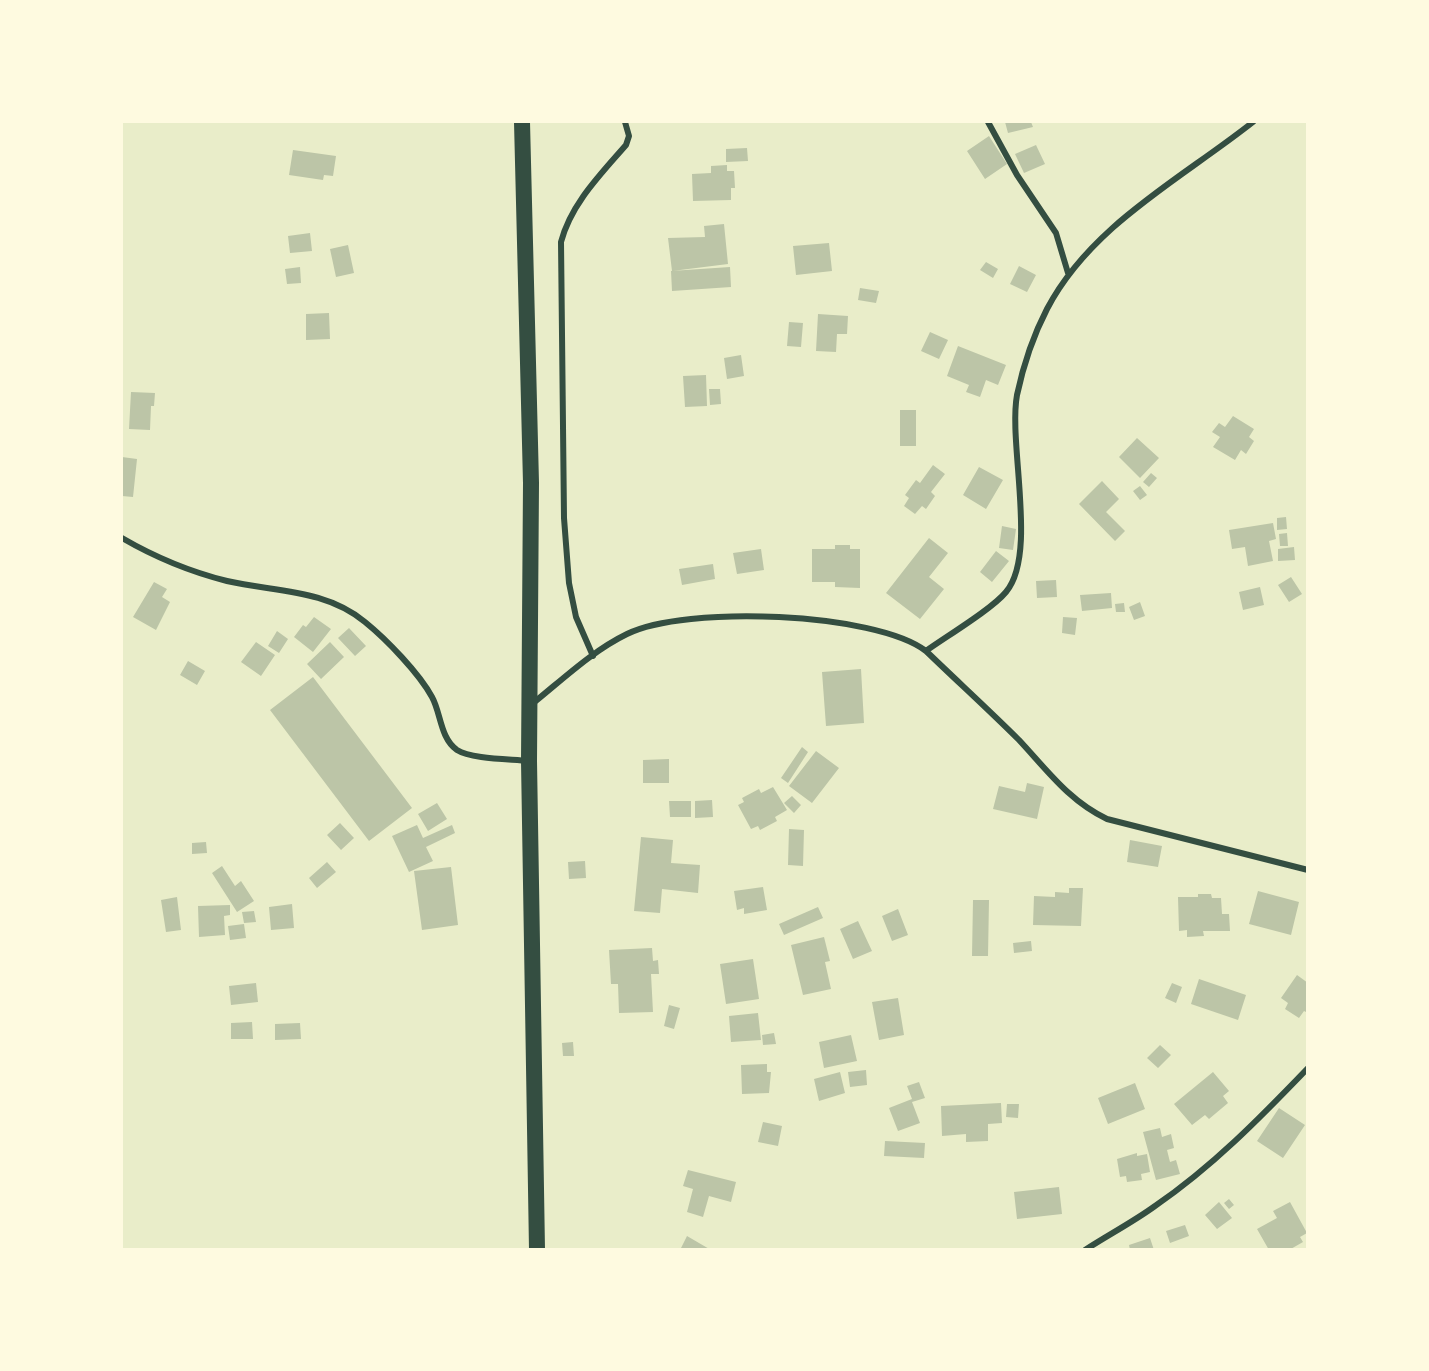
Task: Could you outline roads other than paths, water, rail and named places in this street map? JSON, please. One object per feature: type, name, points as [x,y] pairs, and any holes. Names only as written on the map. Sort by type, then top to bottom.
[{"type":"highway","points":[[522,122],[531,483],[529,761],[537,1250]]},
{"type":"street","points":[[593,656],[576,617],[568,584],[564,518],[561,242],[567,222],[576,206],[626,145],[628,136],[625,122]]},
{"type":"street","points":[[988,122],[1017,176],[1056,233],[1068,273]]},
{"type":"street","points":[[926,651],[1006,592],[1014,577],[1019,552],[1021,508],[1016,437],[1017,395],[1046,311],[1068,273],[1102,237],[1253,122]]},
{"type":"street","points":[[122,538],[191,569],[226,580],[334,602],[365,622],[427,690],[437,708],[443,730],[455,749],[466,754],[529,761]]},
{"type":"street","points":[[529,706],[593,656],[628,633],[661,622],[747,616],[829,621],[914,641],[1019,741],[1055,782],[1087,810],[1107,819],[1308,870]]},
{"type":"street","points":[[1085,1250],[1154,1208],[1194,1178],[1245,1133],[1308,1068]]}]
